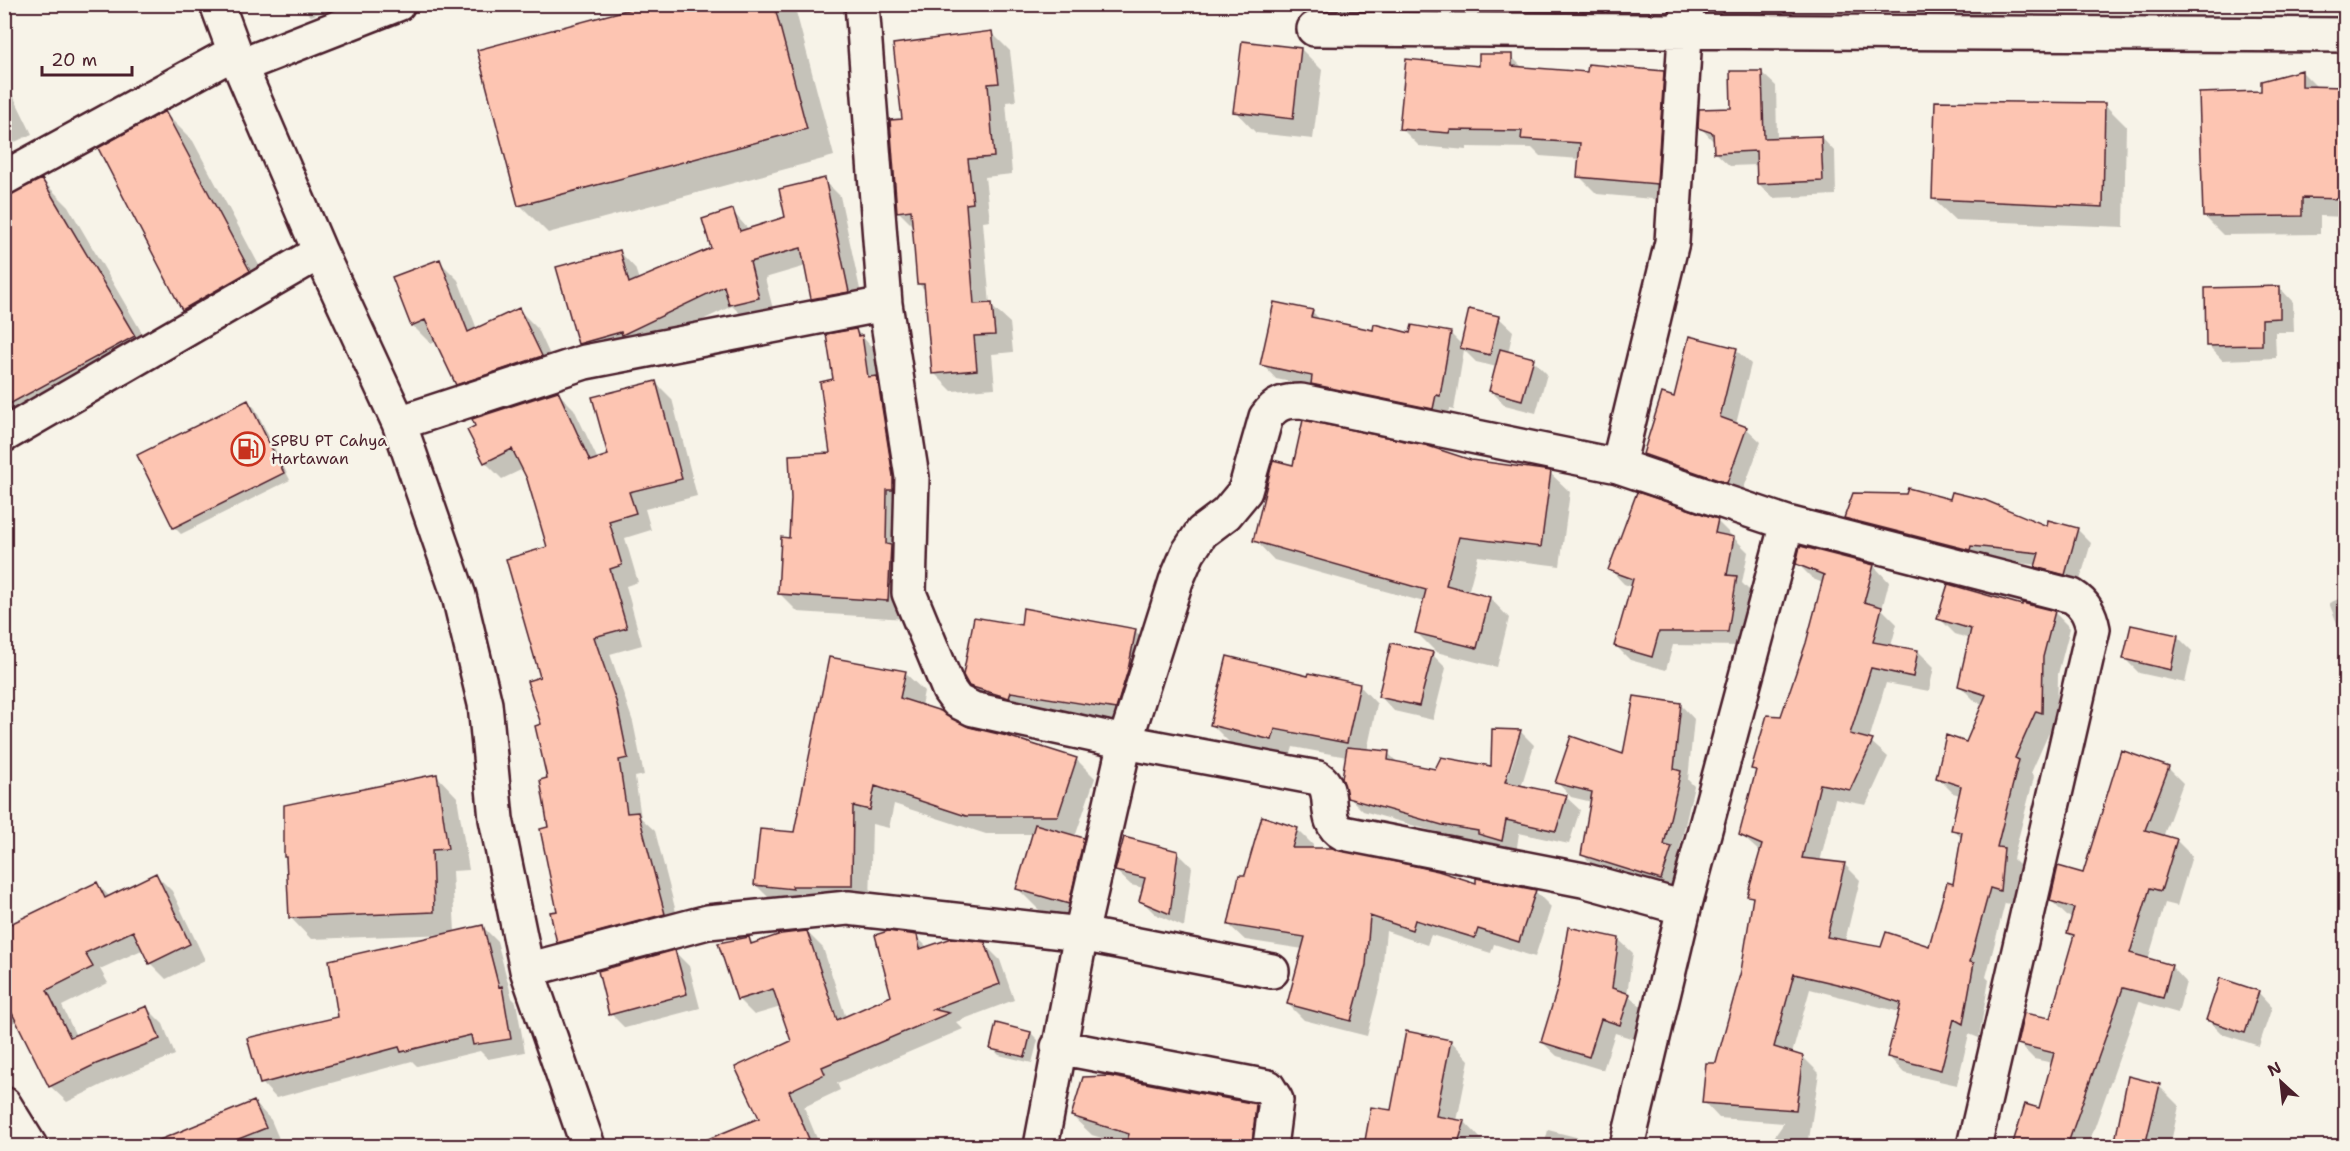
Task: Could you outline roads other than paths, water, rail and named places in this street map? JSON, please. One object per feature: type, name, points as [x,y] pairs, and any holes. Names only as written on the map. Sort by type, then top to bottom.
[{"type":"street","points":[[217,4],[237,59],[320,252],[399,423],[459,596],[485,704],[496,819],[527,970],[588,1146]]},
{"type":"street","points":[[4,178],[237,59],[398,4]]},
{"type":"street","points":[[862,4],[885,304],[912,477],[909,592],[950,690],[957,701],[973,709],[1125,742],[1318,778],[1327,787],[1329,818],[1336,830],[1343,833],[1582,880],[1684,908]]},
{"type":"street","points":[[1314,29],[1475,18],[1687,18],[2346,35]]},
{"type":"street","points":[[1618,466],[1672,242],[1687,18]]},
{"type":"street","points":[[4,435],[320,252]]},
{"type":"street","points":[[399,423],[585,362],[885,304]]},
{"type":"street","points":[[1041,1146],[1081,934],[1125,742],[1176,580],[1188,553],[1202,532],[1226,514],[1245,491],[1266,417],[1273,407],[1286,401],[1301,401],[1618,466],[1787,524],[2072,596],[2090,614],[2092,628],[1974,1146]]},
{"type":"street","points":[[1627,1146],[1684,908],[1787,524]]},
{"type":"street","points":[[527,970],[708,922],[848,908],[1081,934],[1272,971]]},
{"type":"street","points":[[1058,1047],[1268,1087],[1276,1101],[1270,1146]]},
{"type":"street","points":[[4,1104],[30,1146]]},
{"type":"place","name":"SPBU PT Cahya Hartawan","points":[[248,449]]}]
